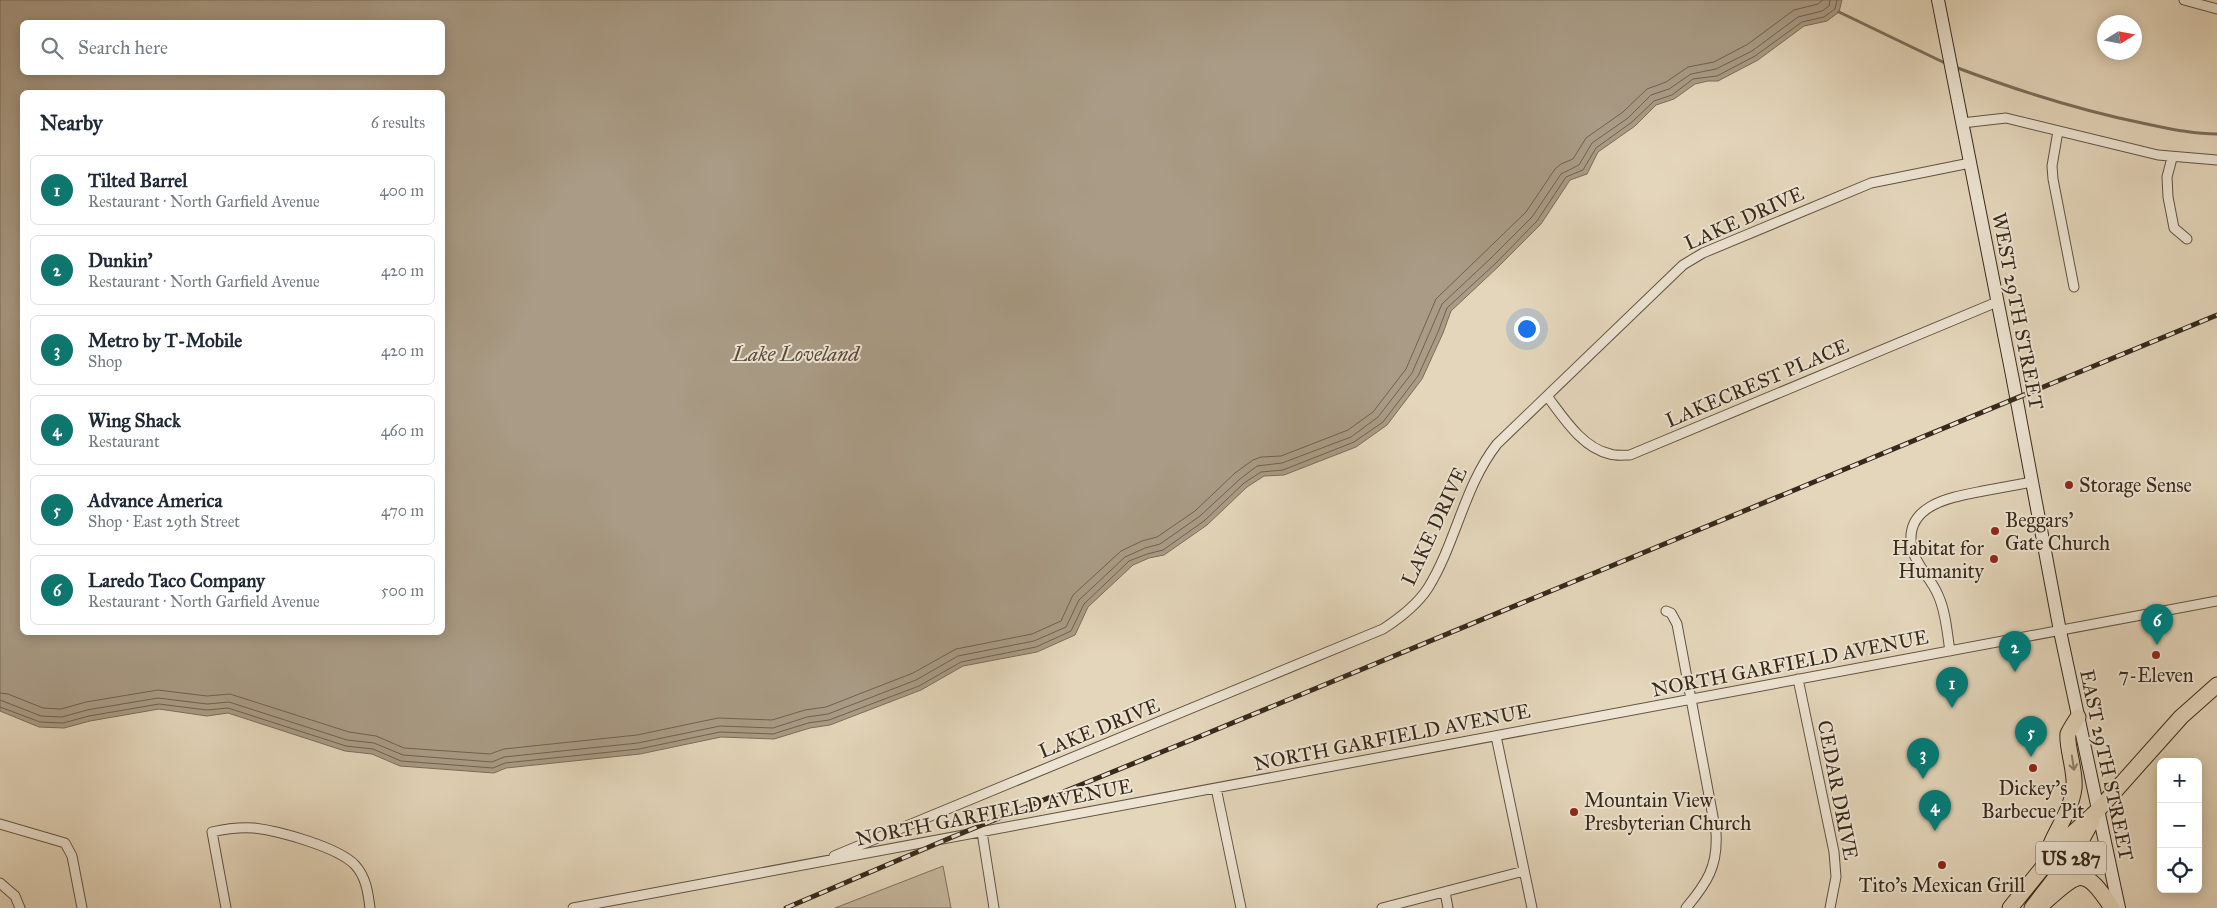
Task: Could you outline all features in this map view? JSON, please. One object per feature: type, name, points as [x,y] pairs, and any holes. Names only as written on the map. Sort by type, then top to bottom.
[{"type":"highway","name":"US 287","points":[[2010,908],[2044,863],[2064,841],[2098,810],[2181,717],[2217,686]]},
{"type":"highway","points":[[2044,863],[2051,840],[2067,811],[2074,790],[2075,774],[2068,735],[2078,717]]},
{"type":"highway","name":"US 287","points":[[2032,908],[2073,855],[2098,810]]},
{"type":"highway","points":[[2039,908],[2070,880],[2076,877],[2092,880],[2112,908]]},
{"type":"main road","name":"WEST 29TH STREET","points":[[1938,0],[2060,631]]},
{"type":"main road","name":"EAST 29TH STREET","points":[[2060,631],[2119,908]]},
{"type":"street","points":[[2184,0],[2217,9]]},
{"type":"street","points":[[1962,123],[2006,118],[2172,158],[2217,160]]},
{"type":"street","points":[[2058,131],[2052,166],[2053,179],[2074,287]]},
{"type":"street","points":[[2172,158],[2167,176],[2168,197],[2174,228],[2187,239]]},
{"type":"street","name":"LAKE DRIVE","points":[[823,861],[1358,640],[1396,621],[1428,589],[1478,474],[1491,452],[1506,434],[1666,278],[1689,260],[1871,183],[1970,163]]},
{"type":"street","name":"LAKECREST PLACE","points":[[1546,396],[1572,429],[1590,444],[1612,455],[1630,455],[1997,302]]},
{"type":"street","points":[[1950,651],[1938,594],[1916,558],[1912,547],[1912,532],[1918,519],[1926,509],[1950,498],[2032,482]]},
{"type":"street","name":"NORTH GARFIELD AVENUE","points":[[573,908],[2217,601]]},
{"type":"street","points":[[1666,611],[1671,613],[1677,624],[1690,700],[1713,812],[1717,843],[1711,873],[1686,908]]},
{"type":"street","name":"CEDAR DRIVE","points":[[1798,679],[1834,852],[1836,877],[1830,908]]},
{"type":"street","points":[[1496,736],[1532,908]]},
{"type":"street","points":[[1216,788],[1241,908]]},
{"type":"street","points":[[0,824],[66,844],[72,856],[82,908]]},
{"type":"street","points":[[226,908],[212,832],[239,828],[266,830],[327,848],[346,856],[361,873],[370,908]]},
{"type":"street","points":[[982,832],[994,908]]},
{"type":"street","points":[[1382,908],[1524,871]]},
{"type":"street","points":[[0,883],[15,896],[20,908]]},
{"type":"street","points":[[1445,892],[1448,908]]},
{"type":"shaded area","points":[[943,866],[951,908],[835,908]]},
{"type":"water","name":"Lake Loveland","points":[[0,0],[1842,0],[1839,12],[1827,21],[1804,26],[1758,60],[1718,81],[1695,84],[1674,99],[1656,105],[1635,126],[1598,152],[1587,174],[1570,180],[1541,224],[1451,311],[1422,379],[1387,425],[1356,447],[1284,475],[1264,476],[1247,487],[1207,525],[1164,555],[1149,558],[1133,565],[1088,607],[1075,635],[1037,652],[963,666],[921,690],[830,725],[810,728],[774,739],[721,737],[640,754],[506,768],[494,773],[400,766],[372,754],[345,751],[228,713],[207,716],[159,709],[90,721],[64,728],[39,727],[0,711]]},
{"type":"waterway","points":[[1839,12],[1947,64]]},
{"type":"waterway","points":[[1955,67],[2001,84],[2094,112],[2179,130],[2217,134]]},
{"type":"railway","points":[[786,908],[950,838],[2217,315]]},
{"type":"place","name":"Storage Sense","points":[[2069,485]]},
{"type":"place","name":"Beggars' Gate Church","points":[[1995,531]]},
{"type":"place","name":"Habitat for Humanity","points":[[1994,559]]},
{"type":"place","name":"Laredo Taco Company","points":[[2157,645]]},
{"type":"place","name":"7-Eleven","points":[[2156,655]]},
{"type":"place","name":"Dunkin'","points":[[2015,672]]},
{"type":"place","name":"Tilted Barrel","points":[[1952,708]]},
{"type":"place","name":"Advance America","points":[[2031,757]]},
{"type":"place","name":"Dickey's Barbecue Pit","points":[[2033,768]]},
{"type":"place","name":"Metro by T-Mobile","points":[[1923,779]]},
{"type":"place","name":"Mountain View Presbyterian Church","points":[[1574,812]]},
{"type":"place","name":"Wing Shack","points":[[1935,831]]},
{"type":"place","name":"Tito's Mexican Grill","points":[[1942,865]]}]
